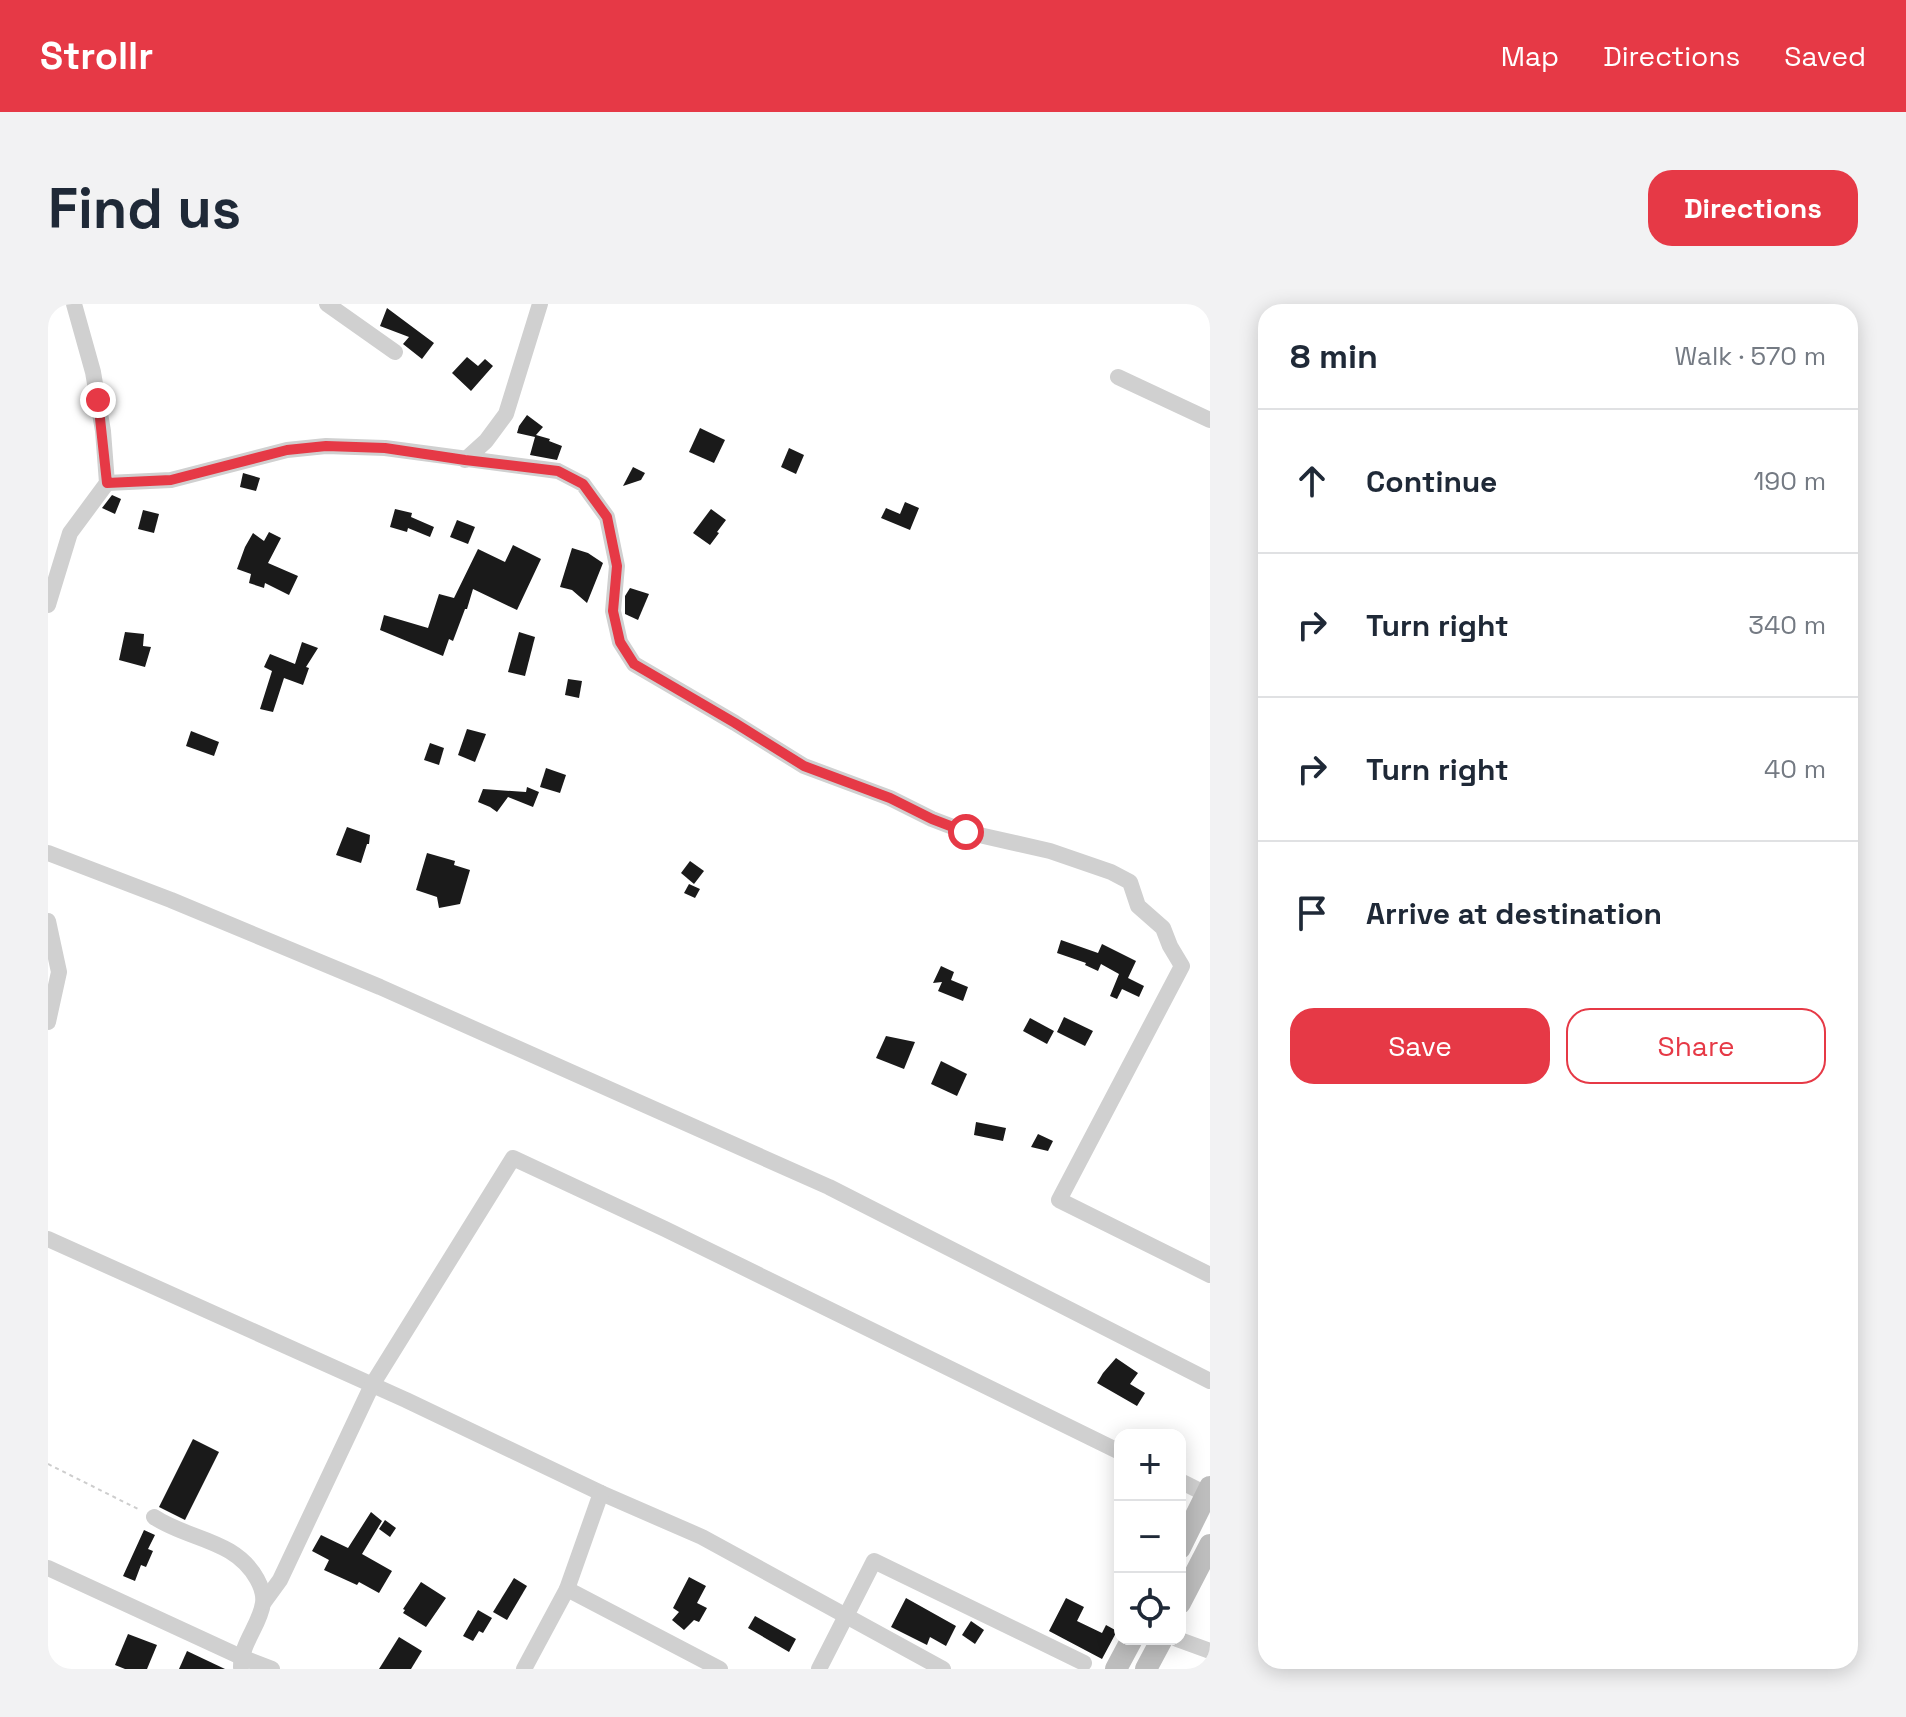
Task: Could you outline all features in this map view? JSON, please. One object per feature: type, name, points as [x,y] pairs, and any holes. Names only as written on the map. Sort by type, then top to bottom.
[{"type":"main road","points":[[1186,1536],[1208,1490]]},
{"type":"main road","points":[[1186,1591],[1210,1545]]},
{"type":"main road","points":[[1116,1669],[1129,1645]]},
{"type":"main road","points":[[1146,1669],[1159,1645]]},
{"type":"street","points":[[48,605],[70,533],[107,483],[103,431],[93,372],[74,304]]},
{"type":"street","points":[[327,304],[395,352]]},
{"type":"street","points":[[465,460],[486,441],[506,414],[540,304]]},
{"type":"street","points":[[1118,377],[1210,420]]},
{"type":"street","points":[[107,483],[171,480],[287,450],[326,446],[385,448],[558,471],[583,484],[607,517],[617,566],[613,611],[620,642],[634,664],[804,766],[890,798],[966,832],[1050,851],[1111,872],[1130,882],[1138,906],[1163,928],[1182,966],[1059,1200],[1210,1275]]},
{"type":"street","points":[[48,853],[171,900],[380,987],[829,1187],[1210,1381]]},
{"type":"street","points":[[48,921],[59,972],[48,1022]]},
{"type":"street","points":[[241,1663],[264,1602],[280,1580],[372,1385],[513,1158],[1114,1449]]},
{"type":"street","points":[[48,1239],[702,1537],[943,1669]]},
{"type":"street","points":[[1186,1483],[1208,1490]]},
{"type":"street","points":[[524,1669],[567,1589],[601,1493]]},
{"type":"street","points":[[154,1517],[179,1531],[236,1553],[252,1569],[261,1585],[264,1602]]},
{"type":"street","points":[[819,1669],[874,1561],[1084,1663]]},
{"type":"street","points":[[48,1568],[241,1663],[272,1669]]},
{"type":"street","points":[[567,1589],[720,1669]]},
{"type":"street","points":[[1186,1642],[1210,1651]]},
{"type":"path","points":[[48,1464],[154,1517]]},
{"type":"building","points":[[387,308],[434,343],[422,359],[403,344],[409,337],[380,326]]},
{"type":"building","points":[[467,357],[478,366],[485,359],[493,366],[471,391],[452,373]]},
{"type":"building","points":[[527,415],[543,427],[536,435],[562,446],[557,460],[530,455],[535,437],[517,433]]},
{"type":"building","points":[[700,428],[725,440],[714,463],[689,452]]},
{"type":"building","points":[[789,448],[804,455],[796,474],[781,467]]},
{"type":"building","points":[[633,467],[645,473],[641,480],[623,486]]},
{"type":"building","points":[[243,473],[260,478],[256,491],[240,487]]},
{"type":"building","points":[[112,495],[121,499],[115,514],[102,508]]},
{"type":"building","points":[[905,502],[919,508],[910,530],[881,518],[886,508],[900,514]]},
{"type":"building","points":[[395,509],[412,513],[411,517],[434,527],[430,537],[408,528],[407,532],[390,527]]},
{"type":"building","points":[[711,509],[726,520],[710,545],[693,533]]},
{"type":"building","points":[[143,510],[159,514],[154,533],[138,529]]},
{"type":"building","points":[[457,520],[475,527],[468,544],[450,537]]},
{"type":"building","points":[[269,532],[281,538],[268,563],[298,576],[289,595],[265,583],[264,588],[249,583],[251,574],[237,569],[253,533],[264,541]]},
{"type":"building","points":[[513,545],[541,559],[517,610],[473,589],[453,641],[449,639],[443,656],[380,630],[384,615],[428,628],[439,594],[454,598],[478,549],[505,562]]},
{"type":"building","points":[[572,548],[588,553],[603,563],[587,603],[572,590],[560,587]]},
{"type":"building","points":[[630,588],[649,594],[638,620],[625,614],[625,596]]},
{"type":"building","points":[[125,632],[144,634],[143,646],[151,647],[145,667],[119,660]]},
{"type":"building","points":[[519,632],[535,637],[525,676],[508,672]]},
{"type":"building","points":[[302,642],[318,648],[306,667],[309,668],[303,685],[284,678],[273,712],[260,709],[272,671],[264,667],[270,654],[295,664]]},
{"type":"building","points":[[568,679],[582,681],[579,698],[565,695]]},
{"type":"building","points":[[467,729],[486,734],[475,762],[458,755]]},
{"type":"building","points":[[191,731],[219,742],[214,756],[186,746]]},
{"type":"building","points":[[430,743],[444,748],[439,765],[424,760]]},
{"type":"building","points":[[546,768],[566,775],[560,793],[540,787]]},
{"type":"building","points":[[527,787],[539,792],[533,807],[508,797],[497,812],[478,802],[483,789],[526,792]]},
{"type":"building","points":[[347,827],[370,835],[361,863],[336,855]]},
{"type":"building","points":[[427,853],[455,861],[454,865],[470,870],[460,904],[439,908],[437,897],[416,890]]},
{"type":"building","points":[[690,861],[704,871],[694,884],[681,873]]},
{"type":"building","points":[[689,884],[700,889],[695,898],[684,893]]},
{"type":"building","points":[[1061,940],[1098,953],[1102,944],[1136,961],[1128,978],[1144,986],[1139,997],[1122,989],[1117,999],[1110,996],[1119,974],[1101,964],[1098,971],[1086,963],[1057,953]]},
{"type":"building","points":[[941,966],[954,972],[951,980],[968,987],[963,1001],[938,991],[942,982],[933,983]]},
{"type":"building","points":[[1064,1017],[1093,1031],[1085,1046],[1057,1032]]},
{"type":"building","points":[[1030,1018],[1054,1031],[1047,1044],[1023,1031]]},
{"type":"building","points":[[886,1036],[915,1042],[904,1069],[876,1058]]},
{"type":"building","points":[[941,1061],[967,1074],[957,1096],[931,1084]]},
{"type":"building","points":[[976,1122],[1006,1128],[1003,1141],[974,1135]]},
{"type":"building","points":[[1038,1134],[1053,1141],[1048,1151],[1031,1147]]},
{"type":"building","points":[[1116,1358],[1138,1373],[1130,1384],[1145,1393],[1137,1406],[1097,1383]]},
{"type":"building","points":[[193,1439],[219,1452],[185,1520],[159,1507]]},
{"type":"building","points":[[371,1512],[382,1521],[362,1554],[392,1571],[379,1593],[359,1582],[357,1585],[324,1570],[329,1560],[312,1551],[321,1535],[348,1548]]},
{"type":"building","points":[[385,1520],[396,1528],[390,1537],[379,1529]]},
{"type":"building","points":[[144,1530],[155,1535],[148,1549],[153,1551],[146,1567],[141,1565],[135,1581],[123,1576]]},
{"type":"building","points":[[689,1577],[706,1586],[697,1603],[707,1608],[699,1622],[694,1620],[684,1630],[672,1620],[679,1612],[673,1608]]},
{"type":"building","points":[[514,1578],[527,1586],[507,1620],[493,1612]]},
{"type":"building","points":[[421,1582],[446,1598],[426,1627],[403,1613]]},
{"type":"building","points":[[906,1598],[956,1626],[946,1646],[930,1637],[927,1645],[891,1627]]},
{"type":"building","points":[[1066,1598],[1084,1607],[1077,1621],[1102,1633],[1106,1625],[1114,1629],[1114,1637],[1102,1659],[1049,1631]]},
{"type":"building","points":[[478,1610],[492,1618],[483,1633],[479,1631],[473,1641],[463,1636]]},
{"type":"building","points":[[755,1616],[796,1639],[789,1652],[748,1628]]},
{"type":"building","points":[[971,1621],[984,1630],[975,1644],[962,1635]]},
{"type":"building","points":[[128,1634],[157,1645],[147,1669],[125,1669],[115,1665]]},
{"type":"building","points":[[399,1637],[422,1651],[411,1669],[379,1669]]},
{"type":"building","points":[[187,1651],[225,1669],[179,1669]]},
{"type":"route","points":[[98,400],[107,483],[171,480],[287,450],[326,446],[385,448],[558,471],[583,484],[607,517],[617,566],[613,611],[620,642],[634,664],[804,766],[890,798],[966,832]]}]
